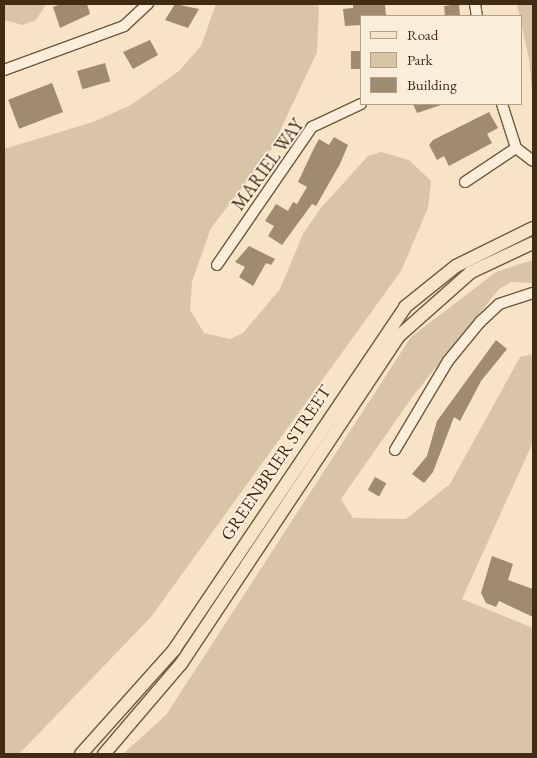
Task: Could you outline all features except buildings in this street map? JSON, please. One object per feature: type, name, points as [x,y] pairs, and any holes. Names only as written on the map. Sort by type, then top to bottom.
[{"type":"main road","name":"GREENBRIER STREET","points":[[81,754],[136,697],[177,645],[405,307],[456,266],[533,228]]},
{"type":"main road","name":"GREENBRIER STREET","points":[[104,754],[188,653],[400,335],[436,298],[470,272],[533,243]]},
{"type":"street","points":[[4,70],[124,26],[148,4]]},
{"type":"street","name":"MARIEL WAY","points":[[217,264],[312,127],[360,104]]},
{"type":"street","points":[[502,105],[516,148],[533,162]]},
{"type":"street","points":[[465,182],[516,148]]},
{"type":"street","points":[[395,450],[448,361],[480,322],[498,304],[533,293]]},
{"type":"street","points":[[177,645],[188,653]]},
{"type":"green space","points":[[4,4],[46,4],[36,20],[23,25],[4,20]]},
{"type":"green space","points":[[216,4],[318,4],[319,8],[317,52],[271,150],[211,228],[192,282],[190,310],[204,333],[230,339],[243,333],[280,289],[303,234],[320,209],[368,156],[381,152],[409,160],[431,181],[428,208],[401,271],[151,617],[19,754],[4,754],[4,149],[93,122],[131,105],[179,71],[201,46]]},
{"type":"green space","points":[[517,4],[533,4],[533,102],[529,59],[522,27],[522,15],[519,15]]},
{"type":"green space","points":[[533,260],[533,283],[511,282],[499,289],[413,396],[341,499],[353,518],[406,519],[450,484],[520,357],[533,354],[533,442],[462,599],[533,628],[533,754],[123,754],[166,715],[411,337],[496,272]]}]
